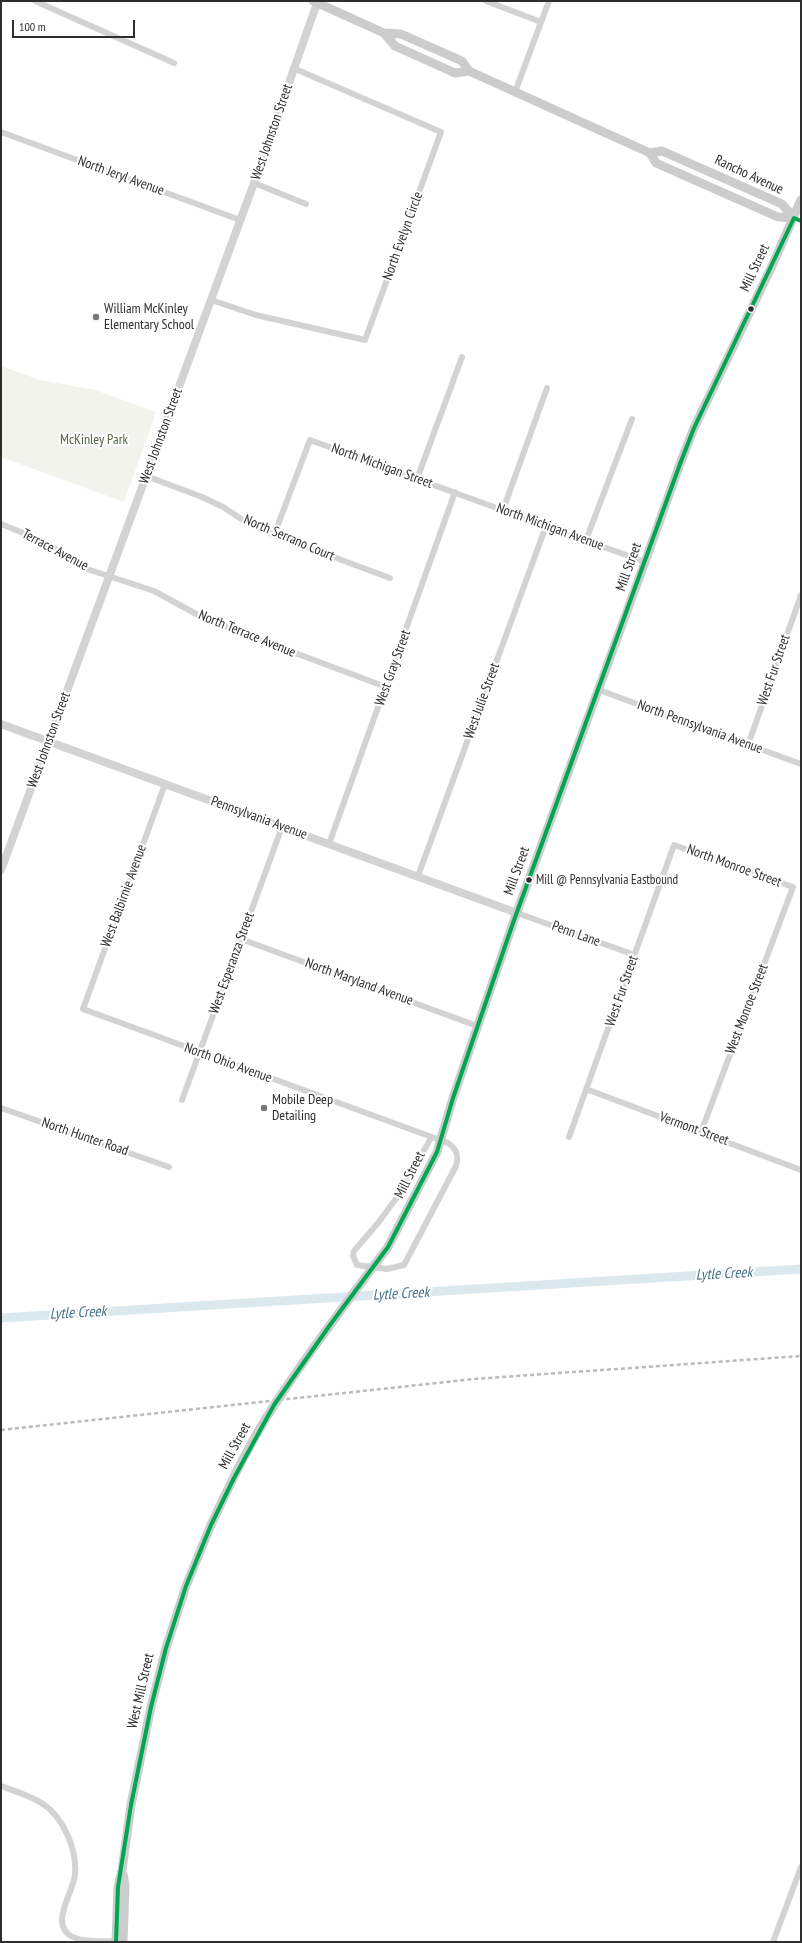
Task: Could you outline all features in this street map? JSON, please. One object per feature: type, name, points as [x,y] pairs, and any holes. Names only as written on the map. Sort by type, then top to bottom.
[{"type":"main road","points":[[316,2],[384,33],[401,34],[462,61],[469,71],[455,73],[395,46],[384,33]]},
{"type":"main road","name":"Rancho Avenue","points":[[469,71],[650,153],[662,151],[763,195],[782,204],[798,220]]},
{"type":"main road","name":"Rancho Avenue","points":[[650,153],[656,163],[778,217],[798,220]]},
{"type":"main road","name":"Mill Street","points":[[211,1525],[234,1478],[274,1406],[330,1324],[388,1247],[437,1152],[477,1026],[646,562],[680,464],[694,428],[798,220],[801,200]]},
{"type":"main road","name":"West Mill Street","points":[[118,1942],[125,1886],[122,1870],[131,1805],[151,1707],[166,1648],[186,1586],[211,1525]]},
{"type":"street","points":[[35,1],[49,4],[174,64]]},
{"type":"street","points":[[486,1],[541,22]]},
{"type":"street","points":[[515,92],[549,1]]},
{"type":"street","name":"West Johnston Street","points":[[1,870],[254,183],[316,2]]},
{"type":"street","name":"North Evelyn Circle","points":[[211,300],[256,315],[365,340],[441,132],[293,68]]},
{"type":"street","name":"North Jeryl Avenue","points":[[1,132],[240,220]]},
{"type":"street","points":[[254,183],[306,204]]},
{"type":"street","points":[[417,479],[462,357]]},
{"type":"street","points":[[503,510],[547,388]]},
{"type":"street","points":[[586,540],[632,419]]},
{"type":"street","name":"North Michigan Street","points":[[274,535],[310,440],[455,492]]},
{"type":"street","name":"North Serrano Court","points":[[146,476],[202,496],[223,507],[249,524],[274,535],[390,578]]},
{"type":"street","name":"North Michigan Avenue","points":[[455,492],[646,562]]},
{"type":"street","name":"West Gray Street","points":[[329,844],[455,492]]},
{"type":"street","name":"Terrace Avenue","points":[[1,524],[35,538],[54,548],[72,562],[87,569],[110,576]]},
{"type":"street","name":"West Julie Street","points":[[418,876],[546,526]]},
{"type":"street","name":"North Terrace Avenue","points":[[110,576],[154,591],[200,616],[231,629],[386,687]]},
{"type":"street","name":"West Fur Street","points":[[748,745],[801,595]]},
{"type":"street","name":"North Pennsylvania Avenue","points":[[599,690],[801,764]]},
{"type":"street","name":"Pennsylvania Avenue","points":[[1,724],[49,740],[517,913]]},
{"type":"street","name":"West Balbirnie Avenue","points":[[83,1009],[165,784]]},
{"type":"street","name":"West Esperanza Street","points":[[182,1100],[282,827]]},
{"type":"street","name":"West Fur Street","points":[[569,1137],[674,845]]},
{"type":"street","name":"North Monroe Street","points":[[674,845],[793,887]]},
{"type":"street","name":"West Monroe Street","points":[[701,1132],[793,887]]},
{"type":"street","name":"Penn Lane","points":[[517,913],[635,955]]},
{"type":"street","name":"North Maryland Avenue","points":[[241,939],[477,1026]]},
{"type":"street","name":"North Ohio Avenue","points":[[83,1009],[453,1146],[456,1150],[458,1160],[404,1265],[387,1269],[357,1265],[353,1256],[354,1250],[378,1223],[398,1196],[431,1138]]},
{"type":"street","name":"Vermont Street","points":[[586,1089],[801,1170]]},
{"type":"street","name":"North Hunter Road","points":[[1,1108],[169,1167]]},
{"type":"street","points":[[1,1786],[31,1797],[44,1805],[57,1817],[67,1836],[73,1852],[75,1875],[69,1896],[62,1910],[62,1924],[70,1936],[81,1940],[118,1942]]},
{"type":"street","points":[[773,1942],[801,1867]]},
{"type":"green space","name":"McKinley Park","points":[[1,366],[40,380],[95,390],[156,412],[124,502],[1,457]]},
{"type":"waterway","name":"Lytle Creek","points":[[1,1318],[801,1269]]},
{"type":"railway","points":[[1,1430],[474,1379],[801,1356]]},
{"type":"transit line","points":[[116,1942],[118,1887],[131,1805],[151,1707],[166,1648],[186,1586],[211,1525],[234,1478],[274,1405],[330,1325],[388,1247],[437,1152],[453,1098],[513,923],[694,428],[794,218],[801,221]]},
{"type":"place","name":"William McKinley Elementary School","points":[[96,317]]},
{"type":"place","name":"Mill @ Pennsylvania Eastbound","points":[[529,880]]},
{"type":"place","name":"Mobile Deep Detailing","points":[[264,1108]]}]
